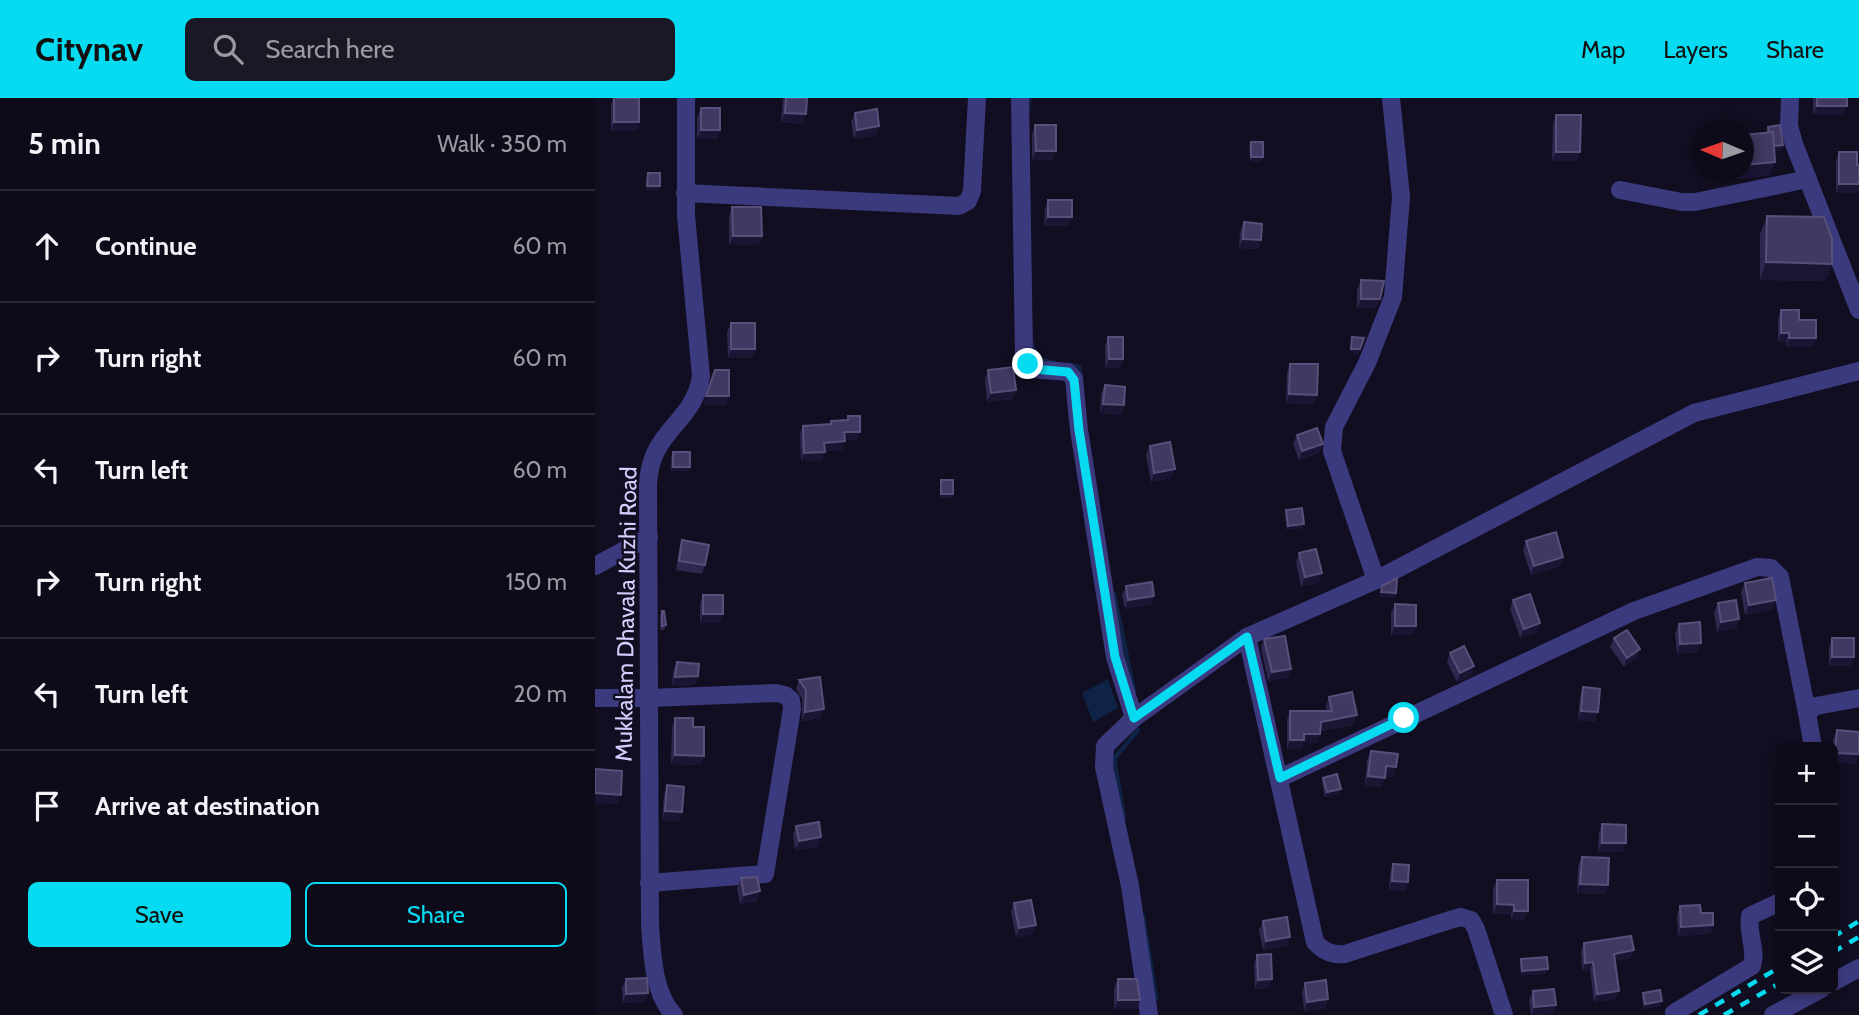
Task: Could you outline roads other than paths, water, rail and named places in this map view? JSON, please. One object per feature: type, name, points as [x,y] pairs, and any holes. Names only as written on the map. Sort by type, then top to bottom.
[{"type":"street","name":"Mukkalam Dhavala Kuzhi Road","points":[[671,1015],[663,1002],[653,957],[649,883],[648,471],[659,442],[694,401],[699,391],[701,376],[685,193],[686,98]]},
{"type":"street","points":[[685,193],[959,206],[968,201],[972,191],[977,98]]},
{"type":"street","points":[[1020,98],[1024,355],[1033,369],[1068,372],[1074,380],[1079,430],[1115,657],[1134,718]]},
{"type":"street","points":[[1376,580],[1332,451],[1332,438],[1334,426],[1367,363],[1393,297],[1401,197],[1391,98]]},
{"type":"street","points":[[1790,98],[1789,126],[1859,310]]},
{"type":"street","points":[[1620,190],[1695,202],[1808,179]]},
{"type":"street","points":[[1149,1015],[1130,886],[1104,767],[1105,746],[1134,718],[1247,637],[1376,580],[1694,413],[1859,371]]},
{"type":"street","points":[[595,566],[649,537]]},
{"type":"street","points":[[1280,778],[1634,611],[1756,567],[1771,568],[1780,577],[1812,742]]},
{"type":"street","points":[[1247,637],[1315,942],[1322,950],[1345,954],[1461,917],[1471,920],[1504,1015]]},
{"type":"street","points":[[595,698],[776,693],[791,700],[792,709],[765,874],[649,883]]},
{"type":"street","points":[[1807,712],[1816,706],[1859,698]]},
{"type":"street","points":[[1674,1014],[1752,966],[1755,956],[1748,927],[1750,916],[1775,904]]},
{"type":"street","points":[[1838,979],[1859,968]]},
{"type":"street","points":[[1773,1015],[1812,994]]},
{"type":"water","points":[[1108,679],[1118,708],[1093,722],[1082,693]]},
{"type":"waterway","points":[[1028,110],[1029,98]]},
{"type":"waterway","points":[[1031,342],[1037,359],[1055,363]]},
{"type":"waterway","points":[[1071,365],[1079,367],[1081,377]]},
{"type":"waterway","points":[[1114,594],[1134,691]]},
{"type":"waterway","points":[[1124,818],[1114,759],[1138,730]]},
{"type":"waterway","points":[[1143,916],[1156,998]]},
{"type":"railway","points":[[1838,934],[1859,921]]},
{"type":"railway","points":[[1838,949],[1859,937]]},
{"type":"railway","points":[[1699,1015],[1775,970]]},
{"type":"railway","points":[[1724,1015],[1775,986]]}]
